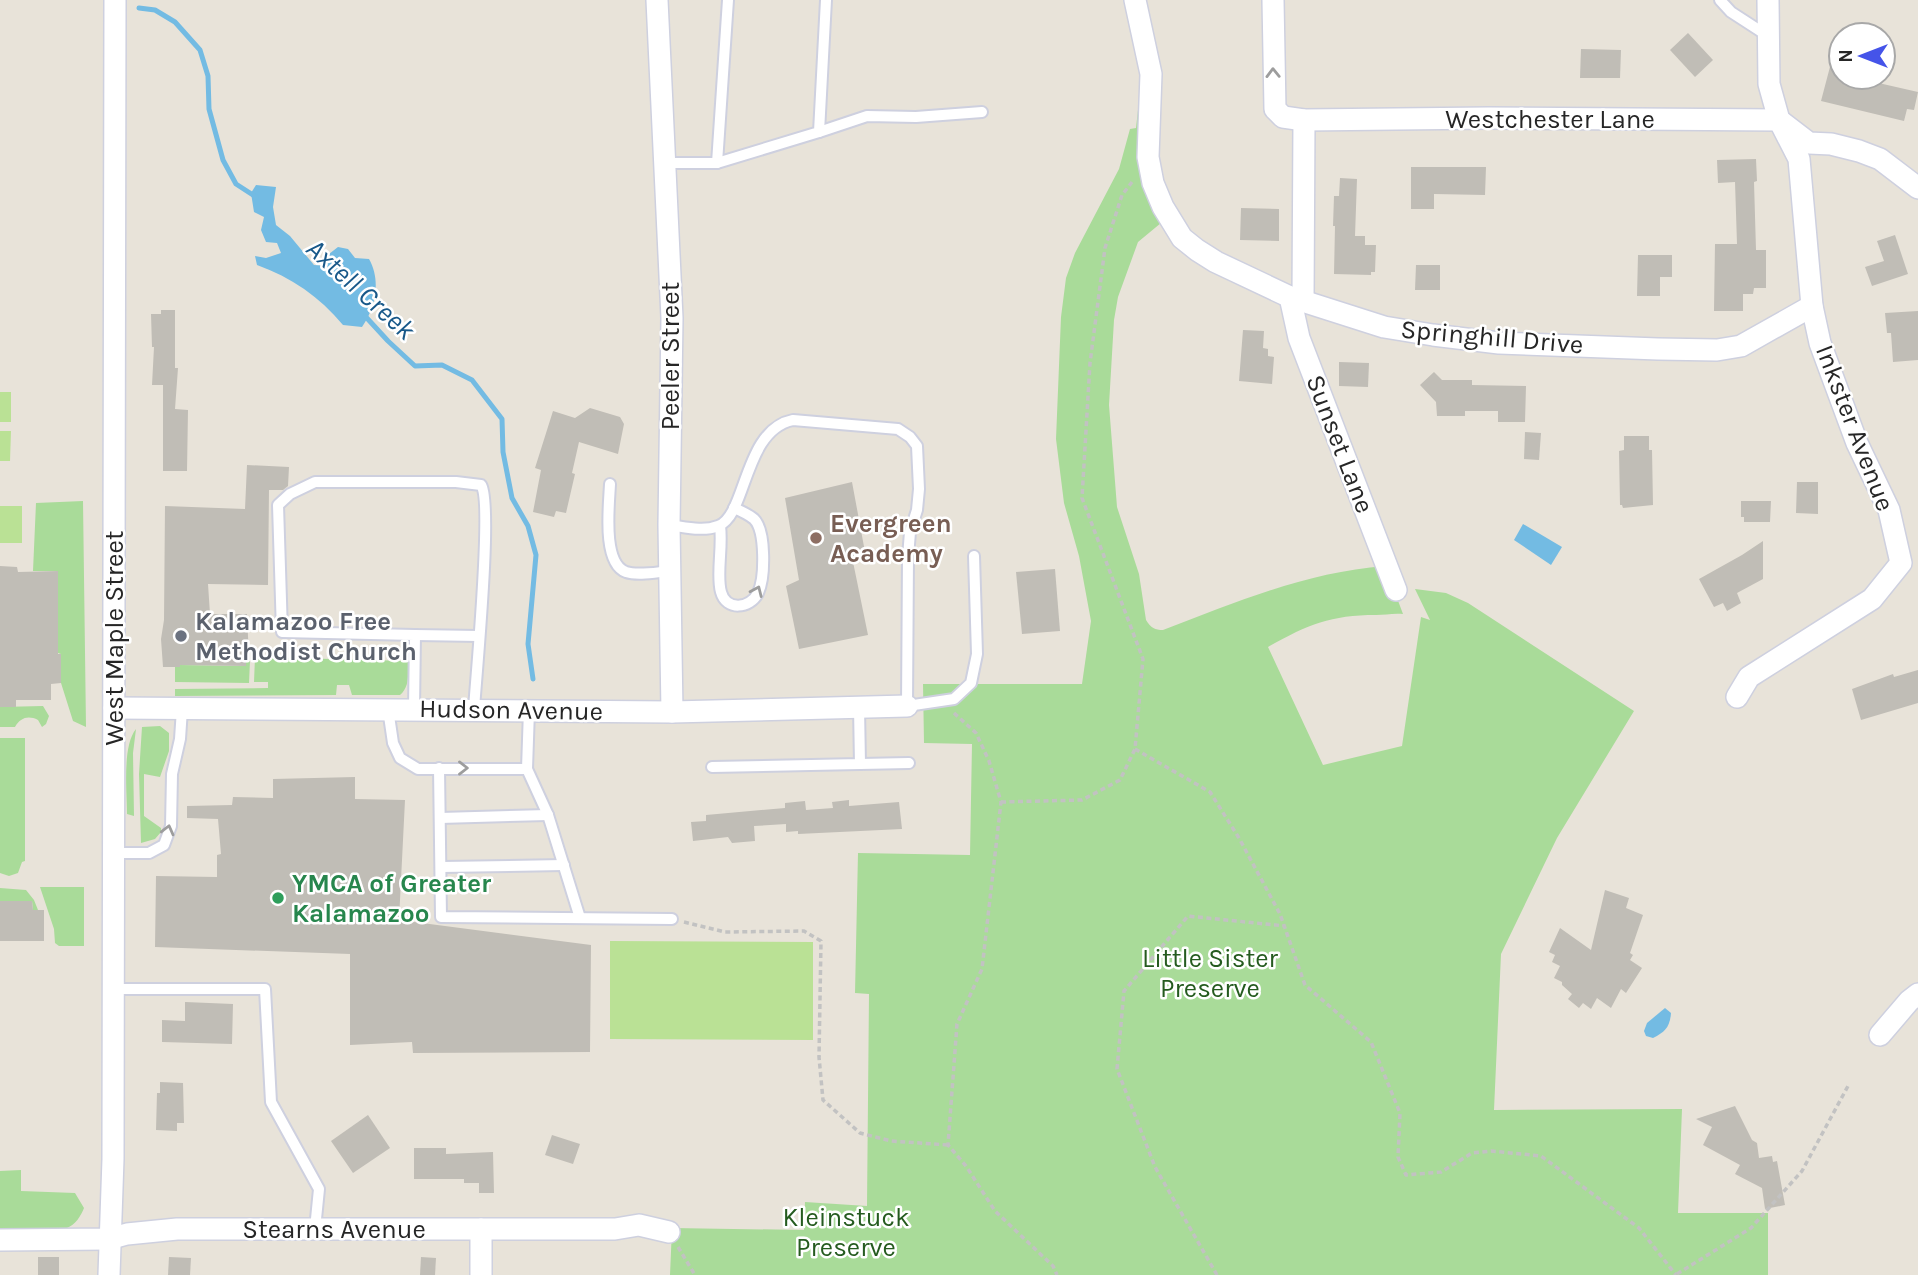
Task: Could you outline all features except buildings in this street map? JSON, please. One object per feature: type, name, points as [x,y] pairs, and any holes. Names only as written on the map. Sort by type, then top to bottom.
[{"type":"street","name":"West Maple Street","points":[[109,1275],[113,1159],[115,0]]},
{"type":"street","name":"Peeler Street","points":[[657,0],[673,318],[669,525],[672,712]]},
{"type":"street","points":[[1135,0],[1151,74],[1149,162]]},
{"type":"street","name":"Westchester Lane","points":[[1273,0],[1275,109],[1283,117],[1304,120],[1779,120]]},
{"type":"street","name":"Inkster Avenue","points":[[1737,697],[1749,677],[1872,599],[1910,565],[1889,510],[1857,443],[1821,343],[1812,306],[1799,159],[1779,120],[1769,84],[1768,0]]},
{"type":"street","name":"Sunset Lane","points":[[1304,120],[1296,299],[1299,338],[1396,590]]},
{"type":"street","points":[[1779,120],[1809,143],[1859,150],[1880,159],[1918,188]]},
{"type":"street","name":"Springhill Drive","points":[[1149,162],[1153,183],[1163,207],[1182,238],[1216,262],[1296,299],[1384,327],[1499,343],[1717,350],[1741,346],[1812,306]]},
{"type":"street","name":"Hudson Avenue","points":[[114,708],[672,712],[907,706]]},
{"type":"street","points":[[1880,1035],[1918,994]]},
{"type":"street","name":"Stearns Avenue","points":[[0,1240],[109,1239],[127,1234],[177,1229],[615,1229],[639,1225],[668,1232]]},
{"type":"street","points":[[481,1229],[481,1275]]},
{"type":"lane","points":[[717,163],[728,0]]},
{"type":"lane","points":[[820,132],[826,0]]},
{"type":"lane","points":[[1720,0],[1731,12],[1768,36]]},
{"type":"lane","points":[[664,163],[717,163],[867,116],[916,117],[982,112]]},
{"type":"lane","points":[[669,525],[700,529],[720,526],[731,516],[746,472],[770,430],[780,422],[793,420],[898,429],[910,437],[917,446],[919,489],[908,557],[907,706],[954,699],[971,683],[976,654],[974,556]]},
{"type":"lane","points":[[474,709],[479,636],[486,504],[481,485],[456,482],[315,482],[280,501],[282,632],[479,636]]},
{"type":"lane","points":[[610,484],[610,547],[615,564],[626,572],[670,571]]},
{"type":"lane","points":[[720,526],[723,542],[720,589],[724,599],[743,607],[758,594],[761,583],[761,533],[755,520],[734,508]]},
{"type":"lane","points":[[414,709],[415,635]]},
{"type":"lane","points":[[859,707],[860,764]]},
{"type":"lane","points":[[113,853],[149,853],[164,845],[171,826],[172,774],[180,739],[181,709]]},
{"type":"lane","points":[[388,709],[393,743],[400,758],[418,769],[527,769]]},
{"type":"lane","points":[[529,710],[527,769],[548,815],[580,918]]},
{"type":"lane","points":[[712,766],[909,763]]},
{"type":"lane","points":[[439,768],[441,917],[672,919]]},
{"type":"lane","points":[[440,818],[548,815]]},
{"type":"lane","points":[[441,867],[564,865]]},
{"type":"lane","points":[[113,989],[265,989],[271,1102],[318,1189],[316,1229]]},
{"type":"path","points":[[1002,802],[1082,800],[1120,780],[1135,749],[1143,659],[1082,498],[1090,363],[1105,248],[1122,195],[1149,162]]},
{"type":"path","points":[[941,702],[976,733],[989,761],[1002,802],[982,969],[957,1024],[948,1145],[966,1166],[995,1211],[1053,1266],[1057,1275]]},
{"type":"path","points":[[1135,749],[1210,792],[1239,838],[1285,926],[1305,985],[1371,1042],[1400,1113],[1398,1157],[1406,1175],[1441,1172],[1472,1153],[1490,1151],[1541,1156],[1639,1228],[1676,1274],[1751,1228],[1802,1171],[1848,1086]]},
{"type":"path","points":[[1217,1275],[1155,1167],[1117,1069],[1124,991],[1188,916],[1285,926]]},
{"type":"path","points":[[672,919],[725,932],[804,932],[821,940],[819,1057],[823,1100],[860,1133],[891,1141],[948,1145]]},
{"type":"path","points":[[668,1232],[695,1275]]},
{"type":"green space","name":"Little Sister Preserve","points":[[1138,110],[1150,110],[1167,218],[1138,242],[1118,297],[1109,405],[1117,507],[1139,574],[1146,620],[1153,628],[1163,630],[1272,590],[1356,569],[1385,566],[1403,614],[1332,619],[1307,627],[1268,647],[1323,765],[1402,746],[1421,617],[1430,620],[1415,589],[1446,593],[1468,603],[1634,711],[1557,838],[1501,954],[1494,1110],[1682,1109],[1678,1213],[1768,1213],[1768,1275],[670,1275],[672,1228],[804,1230],[805,1202],[867,1206],[869,994],[855,993],[858,853],[970,855],[972,744],[924,743],[923,684],[1082,684],[1091,621],[1079,556],[1064,503],[1056,439],[1061,317],[1066,278],[1075,253],[1119,169],[1130,129],[1136,128]]},
{"type":"green space","points":[[0,392],[11,392],[11,422],[0,422]]},
{"type":"green space","points":[[0,431],[11,431],[10,461],[0,461]]},
{"type":"green space","points":[[83,501],[86,727],[73,721],[61,683],[57,571],[33,571],[36,503]]},
{"type":"green space","points":[[0,506],[22,506],[22,543],[0,543]]},
{"type":"green space","points":[[255,657],[408,661],[408,680],[400,695],[352,695],[349,685],[337,685],[336,695],[175,696],[175,689],[268,688],[268,682],[254,682]]},
{"type":"green space","points":[[246,661],[250,661],[249,683],[175,682],[175,667],[180,665],[245,666]]},
{"type":"green space","points":[[43,706],[49,716],[42,727],[38,720],[28,718],[19,721],[15,727],[0,727],[0,707]]},
{"type":"green space","points":[[160,726],[169,733],[169,751],[160,777],[144,774],[144,816],[161,828],[161,832],[155,839],[141,843],[139,774],[142,727]]},
{"type":"green space","points":[[136,729],[133,753],[134,816],[127,814],[126,770],[129,746]]},
{"type":"green space","points":[[0,738],[25,738],[25,861],[18,873],[9,876],[0,873]]},
{"type":"green space","points":[[40,887],[84,887],[84,946],[59,946],[55,943],[54,929]]},
{"type":"green space","points":[[0,888],[26,890],[38,910],[33,910],[32,901],[0,901]]},
{"type":"green space","points":[[610,941],[813,942],[813,1040],[610,1039]]},
{"type":"green space","points":[[21,1170],[21,1191],[75,1193],[84,1208],[75,1222],[67,1228],[52,1231],[0,1231],[0,1171]]},
{"type":"water","points":[[256,185],[276,187],[273,207],[276,225],[290,236],[314,265],[327,266],[329,254],[338,247],[348,249],[355,258],[369,259],[376,284],[374,302],[362,327],[343,325],[304,289],[257,265],[255,256],[266,258],[281,253],[277,243],[266,242],[261,230],[264,217],[254,212],[251,193]]},
{"type":"water","points":[[1523,524],[1562,547],[1551,565],[1514,540]]},
{"type":"water","points":[[1665,1008],[1671,1013],[1666,1028],[1653,1038],[1646,1036],[1644,1031],[1647,1023]]},
{"type":"waterway","name":"Axtell Creek","points":[[139,8],[155,10],[175,22],[200,50],[208,76],[209,109],[223,160],[236,184],[256,197]]},
{"type":"waterway","name":"Axtell Creek","points":[[365,316],[415,366],[442,365],[472,380],[502,419],[503,452],[512,498],[528,526],[536,555],[528,644],[533,679]]},
{"type":"place","name":"Evergreen Academy","points":[[816,538]]},
{"type":"place","name":"Kalamazoo Free Methodist Church","points":[[181,636]]},
{"type":"place","name":"YMCA of Greater Kalamazoo","points":[[278,898]]},
{"type":"park label","name":"Kleinstuck Preserve","points":[[846,1232]]}]
